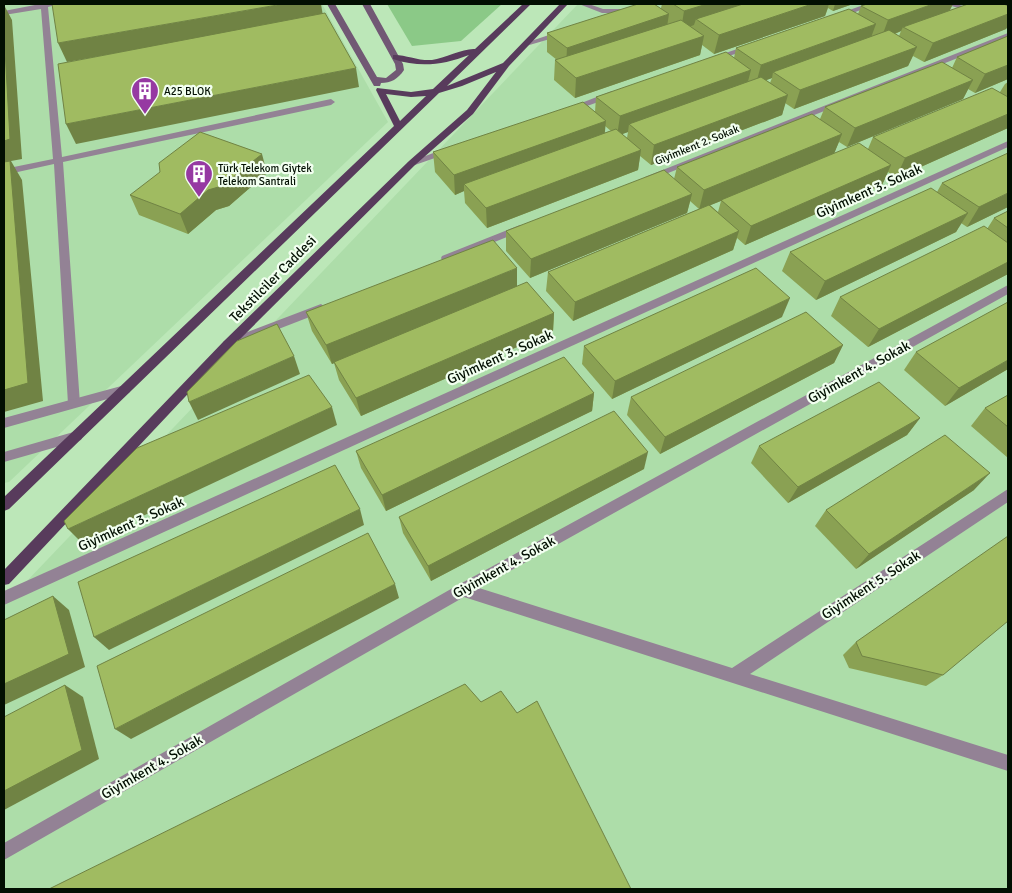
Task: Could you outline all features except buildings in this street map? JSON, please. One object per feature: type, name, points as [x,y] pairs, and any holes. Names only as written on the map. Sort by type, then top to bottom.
[{"type":"main road","points":[[331,4],[380,90],[398,127]]},
{"type":"main road","points":[[366,4],[396,57],[400,70],[396,76],[383,81],[373,78]]},
{"type":"main road","name":"Tekstilciler Caddesi","points":[[4,505],[125,390],[155,358],[527,4]]},
{"type":"main road","name":"Tekstilciler Caddesi","points":[[4,579],[228,344],[412,164],[470,112],[506,64],[564,4]]},
{"type":"main road","points":[[396,57],[407,62],[427,63],[445,60],[479,49]]},
{"type":"main road","points":[[380,90],[400,95],[434,92],[480,76],[506,64]]},
{"type":"street","points":[[4,13],[55,4]]},
{"type":"street","points":[[583,4],[602,11],[637,9],[606,19]]},
{"type":"street","points":[[825,20],[872,4]]},
{"type":"street","points":[[949,4],[1008,21]]},
{"type":"street","points":[[44,5],[58,159],[74,404]]},
{"type":"street","points":[[526,44],[570,30]]},
{"type":"street","name":"Giyimkent 2. Sokak","points":[[637,182],[1008,35]]},
{"type":"street","points":[[703,62],[759,43]]},
{"type":"street","points":[[562,111],[618,92]]},
{"type":"street","points":[[4,172],[331,102]]},
{"type":"street","name":"Giyimkent 3. Sokak","points":[[4,598],[1008,144]]},
{"type":"street","points":[[412,164],[459,147]]},
{"type":"street","points":[[433,263],[526,226]]},
{"type":"street","name":"Giyimkent 4. Sokak","points":[[4,852],[463,590],[1008,289]]},
{"type":"street","points":[[228,344],[330,304]]},
{"type":"street","points":[[4,423],[125,390]]},
{"type":"street","points":[[4,457],[77,436]]},
{"type":"street","name":"Giyimkent 5. Sokak","points":[[735,675],[1008,495]]},
{"type":"street","points":[[463,590],[1008,762]]},
{"type":"shaded area","points":[[4,4],[322,4],[388,122],[9,482],[4,483]]},
{"type":"shaded area","points":[[387,4],[502,4],[461,41],[412,46]]},
{"type":"shaded area","points":[[578,4],[1008,4],[1008,889],[4,889],[4,605]]},
{"type":"place","name":"A25 BLOK","points":[[145,115]]},
{"type":"place","name":"Türk Telekom Giytek Telekom Santrali","points":[[199,198]]}]
